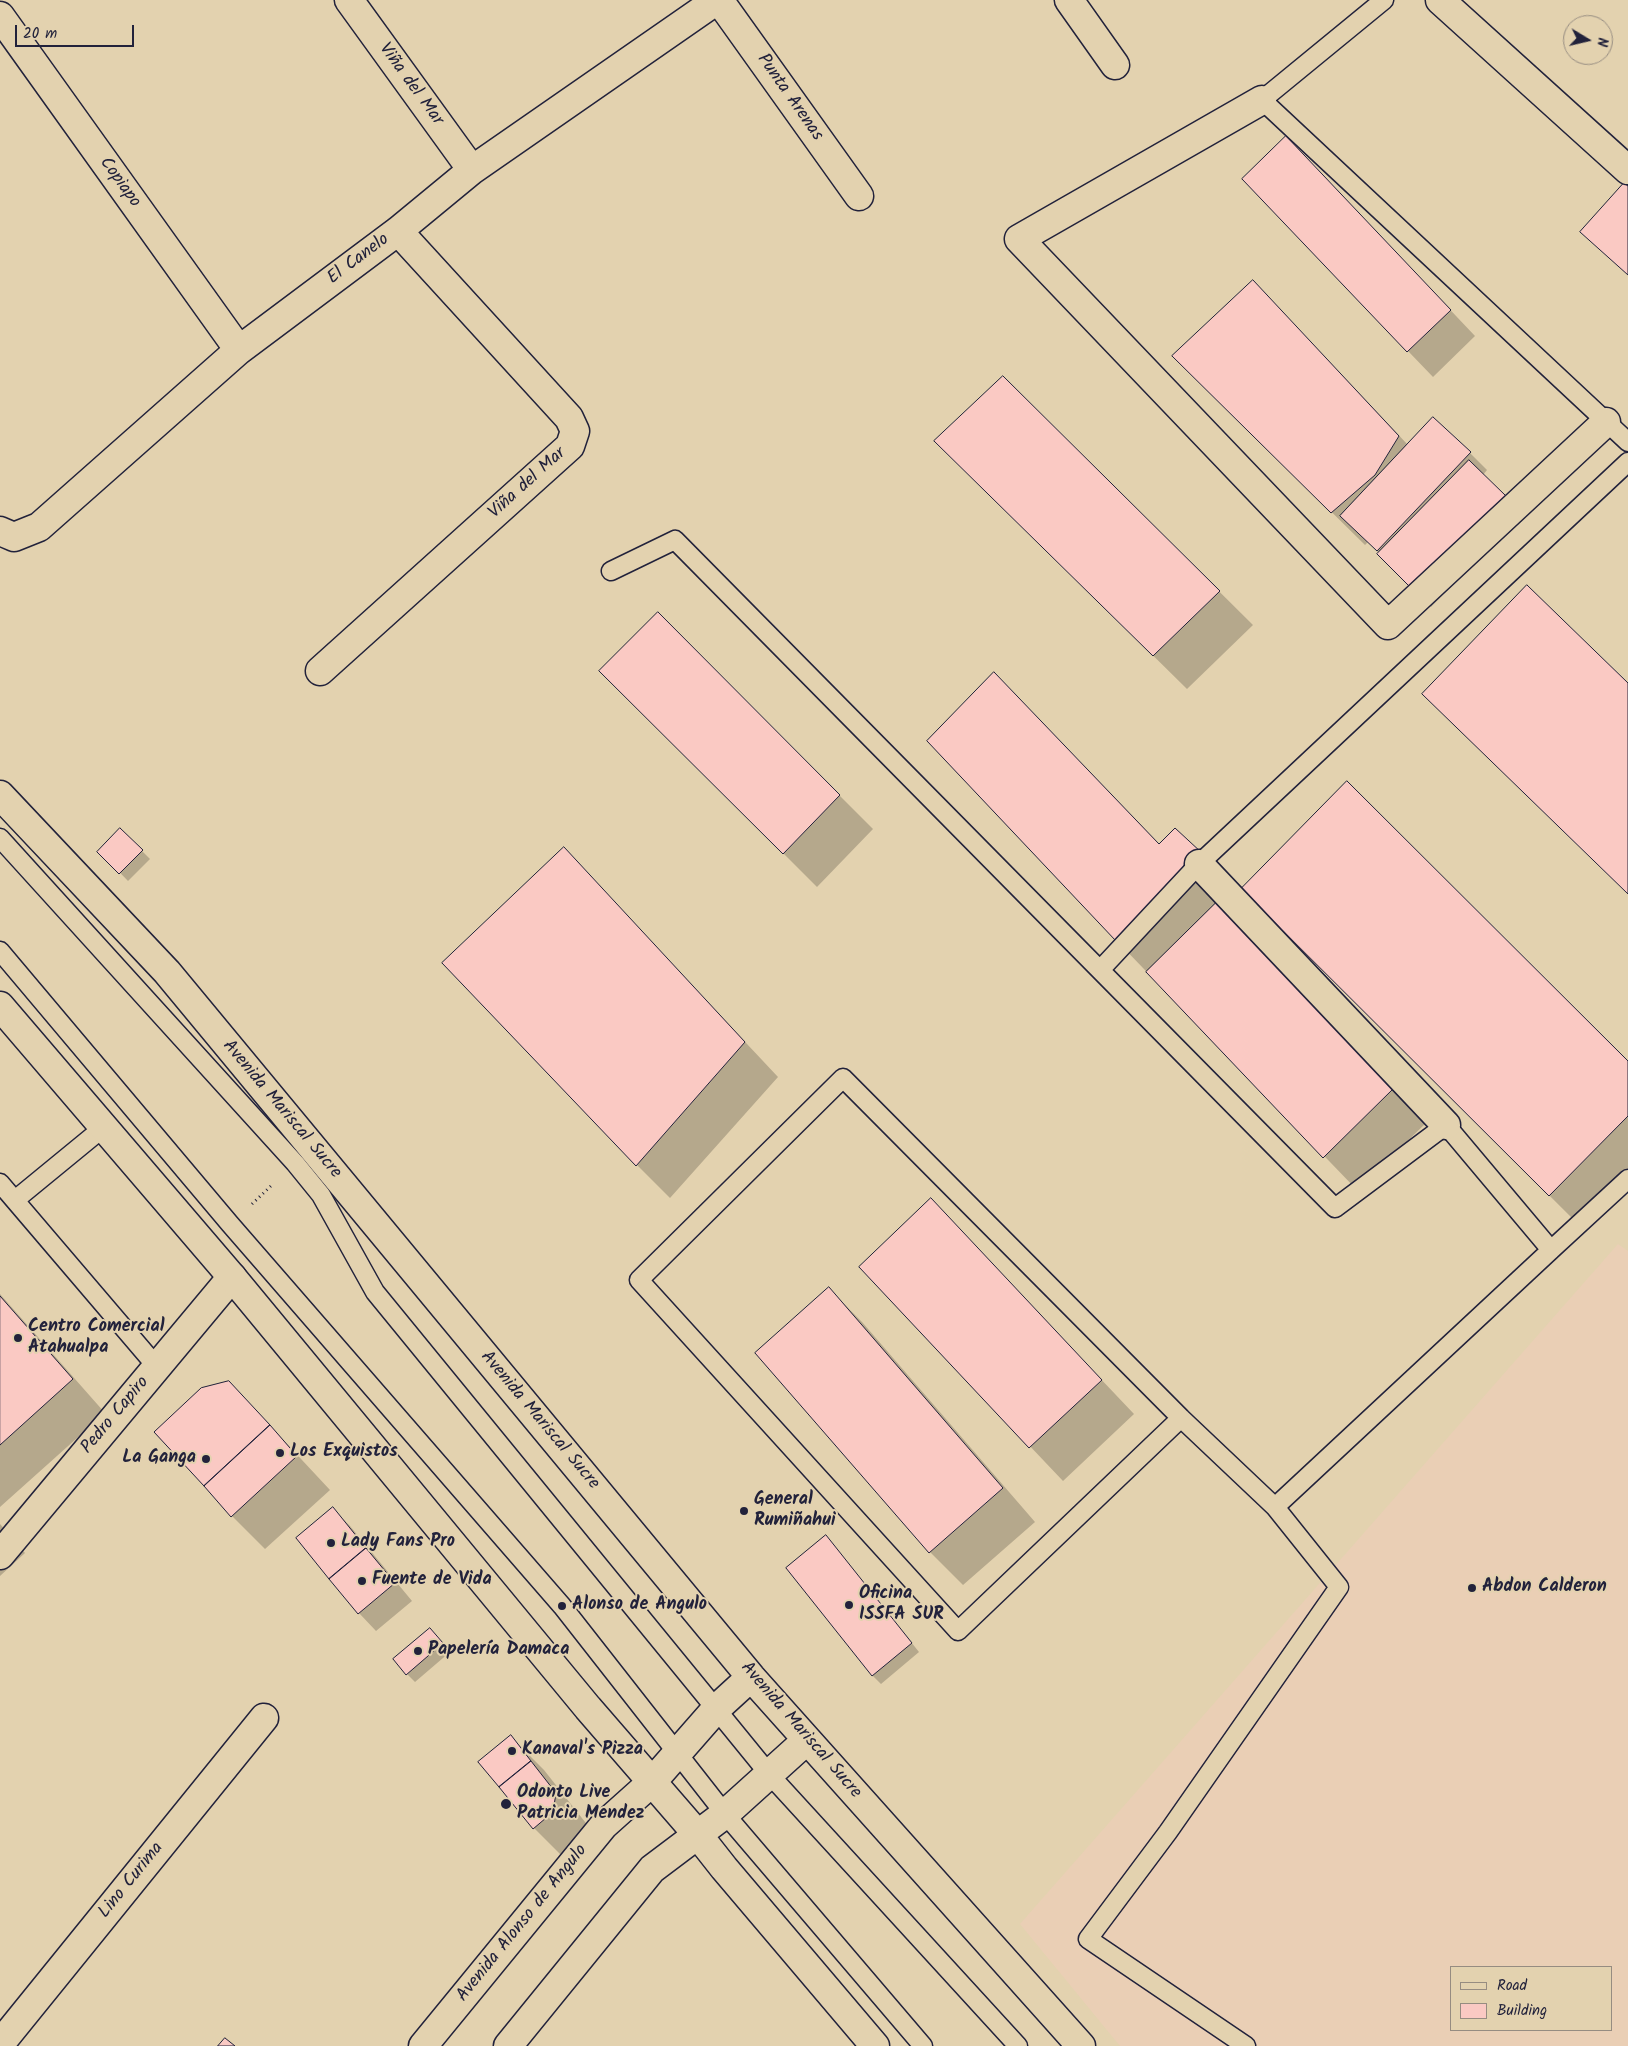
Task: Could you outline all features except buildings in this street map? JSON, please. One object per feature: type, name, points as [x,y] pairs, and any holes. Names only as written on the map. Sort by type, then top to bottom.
[{"type":"street","name":"Viña del Mar","points":[[349,0],[472,170]]},
{"type":"street","name":"El Canelo","points":[[7,534],[39,527],[239,350],[398,231],[472,170],[718,0]]},
{"type":"street","name":"Punta Arenas","points":[[718,0],[860,196]]},
{"type":"street","points":[[1069,0],[1115,65]]},
{"type":"street","points":[[1440,0],[1628,170]]},
{"type":"street","name":"Copiapo","points":[[0,16],[239,350]]},
{"type":"street","points":[[1262,100],[1020,239],[1388,624],[1606,422]]},
{"type":"street","name":"Viña del Mar","points":[[320,671],[570,446],[575,431],[569,418],[398,231]]},
{"type":"street","name":"Avenida Mariscal Sucre","points":[[0,795],[167,972],[751,1677],[1081,2046]]},
{"type":"street","points":[[1199,864],[1446,1125]]},
{"type":"street","points":[[0,1006],[232,1277],[698,1835],[730,1876],[875,2046]]},
{"type":"street","name":"Pedro Capiro","points":[[0,1556],[232,1277]]},
{"type":"street","name":"Avenida Alonso de Angulo","points":[[423,2046],[604,1824],[652,1782],[716,1709],[751,1677]]},
{"type":"street","name":"Lino Curima","points":[[0,2044],[264,1718]]},
{"type":"street","points":[[508,2046],[652,1869],[726,1814],[807,1740]]},
{"type":"lane","points":[[1384,0],[1262,100],[1628,442]]},
{"type":"lane","points":[[1100,970],[1199,864],[1628,462]]},
{"type":"lane","points":[[611,571],[676,540],[1335,1208],[1446,1125],[1551,1250]]},
{"type":"lane","points":[[0,838],[322,1195],[375,1292],[769,1774],[1018,2046]]},
{"type":"lane","points":[[0,951],[230,1224],[562,1606],[726,1814],[923,2046]]},
{"type":"lane","points":[[1181,1418],[958,1630],[639,1280],[843,1078],[1181,1418],[1275,1507],[1339,1587],[1168,1832],[1088,1939],[1246,2046]]},
{"type":"lane","points":[[15,1200],[104,1127]]},
{"type":"lane","points":[[1275,1507],[1628,1179]]},
{"type":"lane","points":[[0,1183],[157,1366]]},
{"type":"path","points":[[230,1224],[295,1163]]},
{"type":"shaded area","name":"Abdon Calderon","points":[[1618,1244],[1628,1251],[1628,2046],[1120,2046],[1020,1924]]},
{"type":"place","name":"Centro Comercial Atahualpa","points":[[18,1338]]},
{"type":"place","name":"Los Exquistos","points":[[280,1453]]},
{"type":"place","name":"La Ganga","points":[[206,1459]]},
{"type":"place","name":"General Rumiñahui","points":[[744,1511]]},
{"type":"place","name":"Lady Fans Pro","points":[[331,1543]]},
{"type":"place","name":"Fuente de Vida","points":[[362,1581]]},
{"type":"place","name":"Abdon Calderon","points":[[1472,1588]]},
{"type":"place","name":"Oficina ISSFA SUR","points":[[849,1605]]},
{"type":"place","name":"Alonso de Angulo","points":[[562,1606]]},
{"type":"place","name":"Papelería Damaca","points":[[418,1651]]},
{"type":"place","name":"Kanaval's Pizza","points":[[512,1751]]},
{"type":"place","name":"Odonto Live Patricia Mendez","points":[[506,1804]]}]
